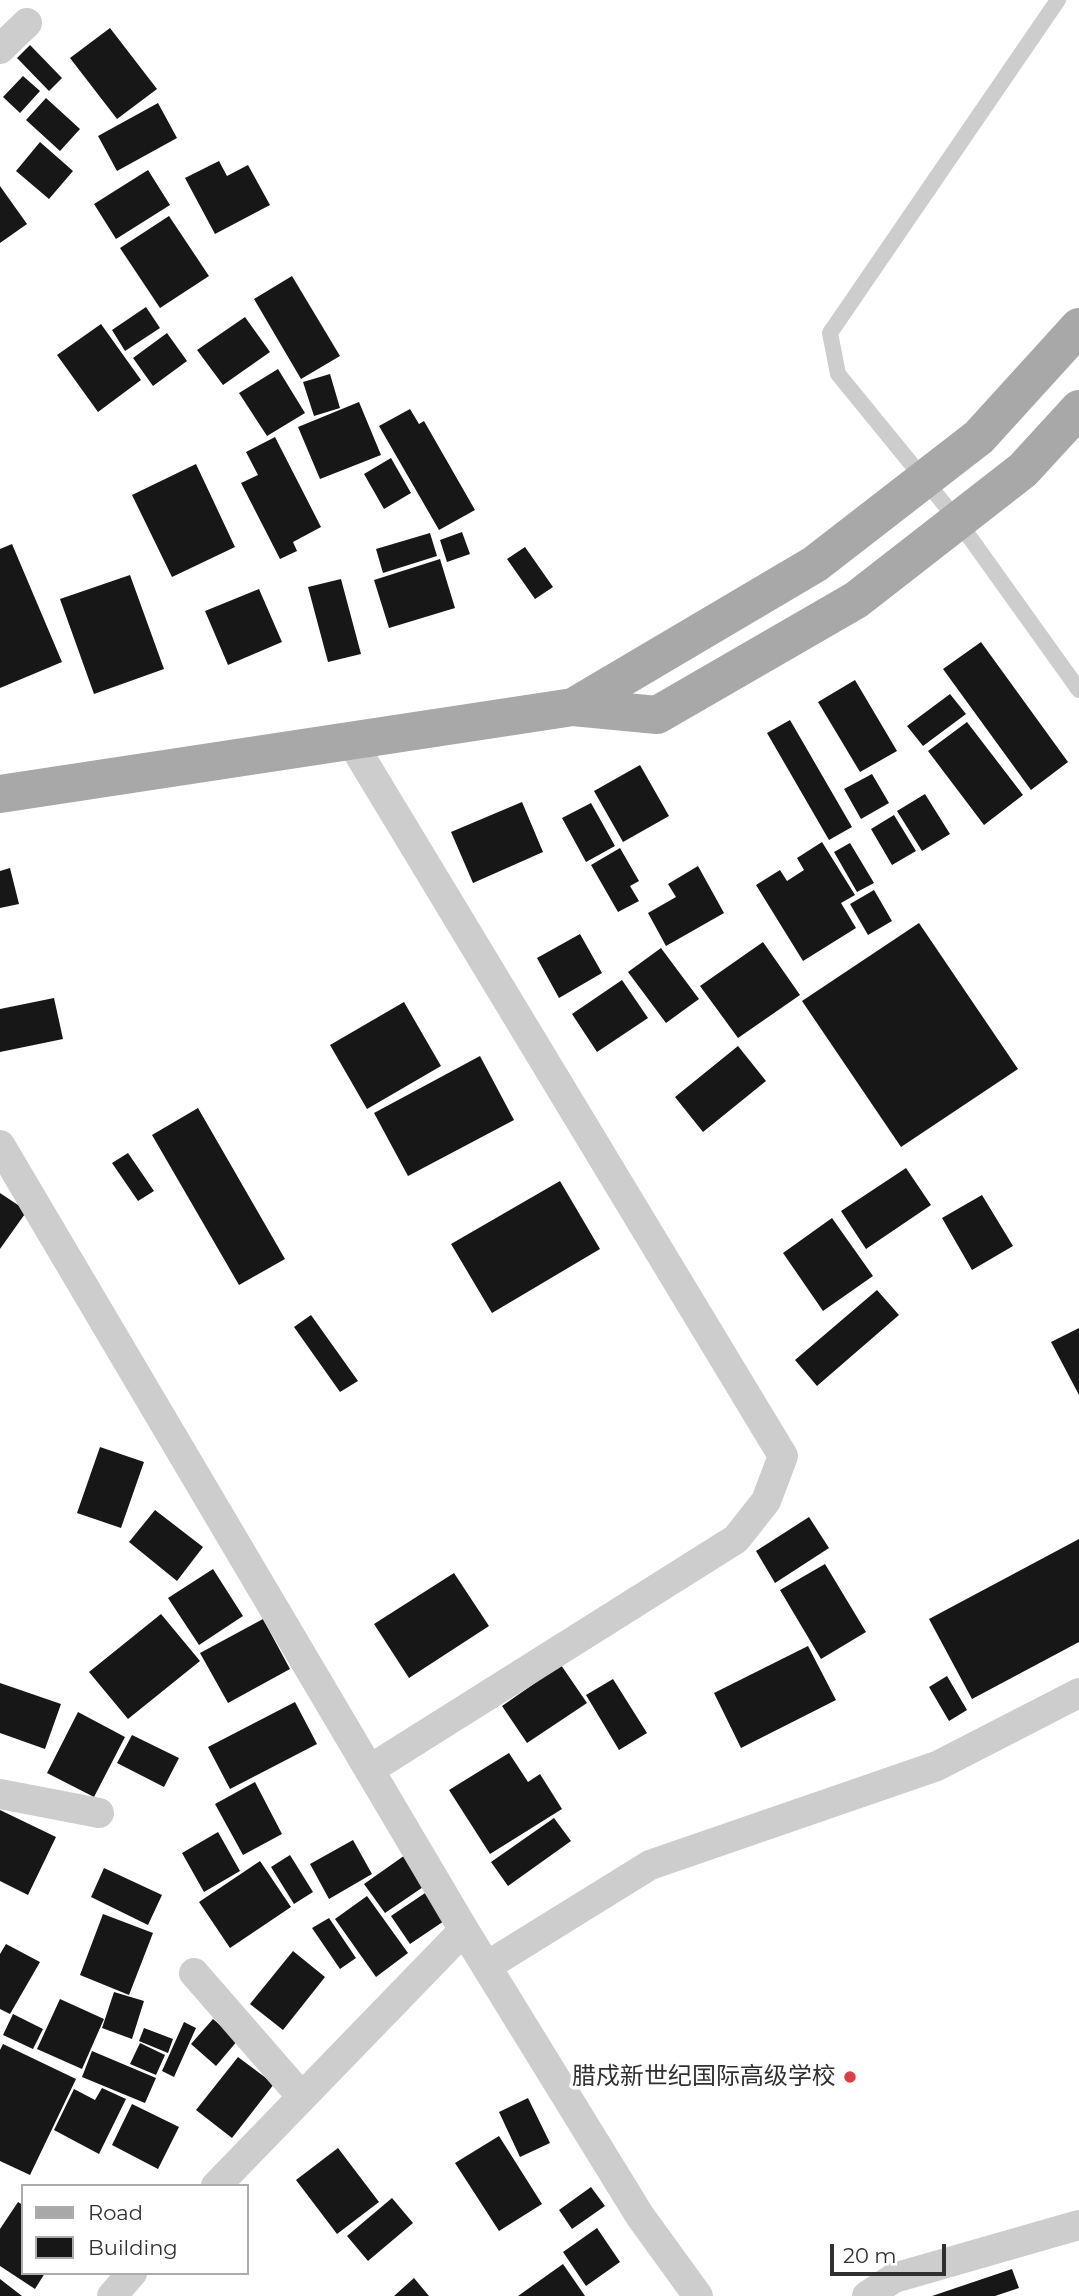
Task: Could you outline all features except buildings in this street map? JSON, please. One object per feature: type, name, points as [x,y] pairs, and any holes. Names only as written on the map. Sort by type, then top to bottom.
[{"type":"main road","points":[[573,707],[815,564],[979,437],[1079,327]]},
{"type":"main road","points":[[0,794],[573,707],[657,715],[856,600],[1023,470],[1079,409]]},
{"type":"street","points":[[0,49],[27,23]]},
{"type":"street","points":[[351,741],[783,1456],[766,1501],[736,1539],[369,1770]]},
{"type":"street","points":[[0,1144],[464,1930],[640,2216],[698,2296]]},
{"type":"street","points":[[487,1966],[650,1865],[937,1766],[1079,1693]]},
{"type":"street","points":[[0,1794],[99,1813]]},
{"type":"street","points":[[218,2184],[464,1930]]},
{"type":"street","points":[[194,1973],[302,2097]]},
{"type":"street","points":[[867,2296],[894,2278],[1079,2225]]},
{"type":"street","points":[[112,2296],[130,2275]]},
{"type":"lane","points":[[1058,0],[830,333],[838,374],[958,521],[1079,690]]},
{"type":"place","name":"腊戍新世纪国际高级学校","points":[[850,2077]]}]
